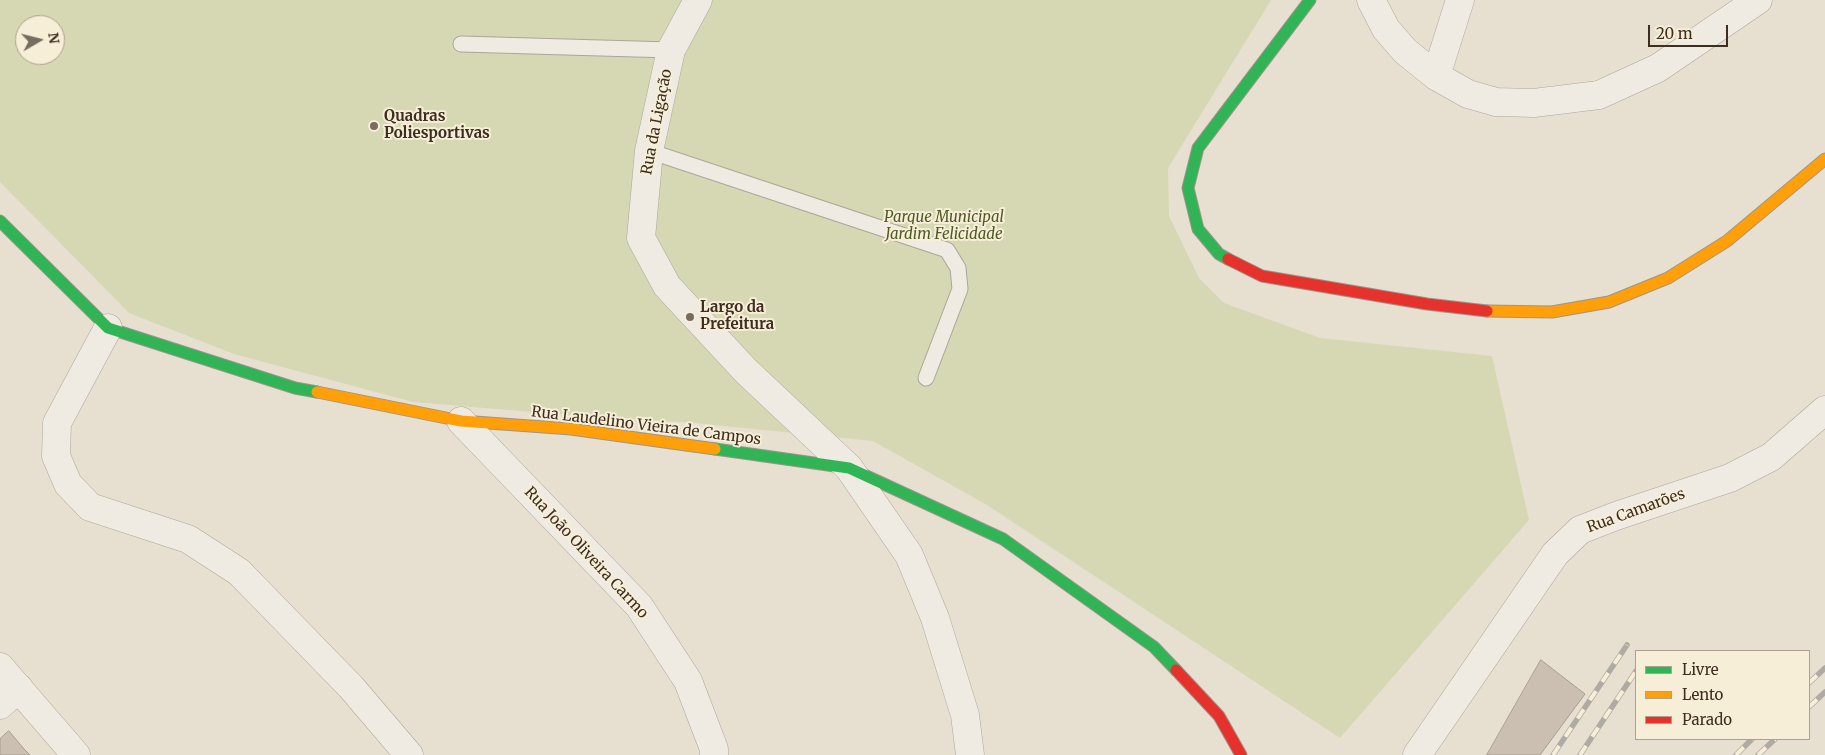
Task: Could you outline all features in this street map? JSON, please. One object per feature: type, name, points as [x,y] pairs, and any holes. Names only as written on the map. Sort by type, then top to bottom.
[{"type":"street","name":"Rua da Ligação","points":[[698,0],[671,50],[649,151],[641,238],[667,286],[746,371],[849,468],[908,555],[935,618],[965,715],[970,755]]},
{"type":"street","points":[[1310,0],[1198,148],[1188,188],[1198,229],[1219,254],[1262,276],[1427,304],[1492,312],[1552,312],[1609,302],[1668,278],[1727,240],[1825,159]]},
{"type":"street","points":[[1371,0],[1386,29],[1398,44],[1436,76],[1468,94],[1496,102],[1534,103],[1599,95],[1658,68],[1737,8],[1758,0]]},
{"type":"street","points":[[1436,76],[1460,0]]},
{"type":"street","name":"Rua Laudelino Vieira de Campos","points":[[0,221],[108,328],[295,388],[461,420],[571,429],[849,468],[1003,538],[1154,648],[1219,716],[1241,755]]},
{"type":"street","points":[[108,328],[56,423],[56,456],[68,484],[90,507],[188,539],[239,572],[351,687],[409,755]]},
{"type":"street","name":"Rua Camarões","points":[[1417,755],[1555,554],[1580,530],[1730,478],[1771,457],[1825,410]]},
{"type":"street","name":"Rua João Oliveira Carmo","points":[[461,420],[640,606],[688,680],[714,749],[714,755]]},
{"type":"street","points":[[0,667],[10,697],[76,755]]},
{"type":"lane","points":[[461,44],[671,50]]},
{"type":"lane","points":[[649,151],[947,250],[958,268],[960,289],[926,378]]},
{"type":"green space","name":"Parque Municipal Jardim Felicidade","points":[[0,0],[1271,0],[1168,168],[1169,216],[1199,278],[1224,303],[1320,338],[1492,356],[1529,520],[1340,738],[987,505],[873,441],[695,423],[413,402],[234,354],[129,313],[0,182]]},
{"type":"building","points":[[1541,660],[1585,694],[1540,755],[1487,755]]},
{"type":"building","points":[[9,731],[30,755],[0,755],[0,739]]},
{"type":"railway","points":[[1553,755],[1627,645]]},
{"type":"railway","points":[[1810,682],[1825,668]]},
{"type":"railway","points":[[1580,755],[1635,672]]},
{"type":"railway","points":[[1810,706],[1825,692]]},
{"type":"railway","points":[[1736,755],[1751,740]]},
{"type":"railway","points":[[1758,755],[1774,740]]},
{"type":"traffic: fast","points":[[1228,259],[1219,254],[1198,229],[1188,188],[1198,148],[1310,0]]},
{"type":"traffic: fast","points":[[0,221],[108,328],[295,388],[317,392]]},
{"type":"traffic: fast","points":[[715,449],[849,468],[1003,539],[1154,647],[1176,670]]},
{"type":"traffic: slow","points":[[1487,311],[1552,312],[1609,302],[1668,278],[1727,241],[1825,159]]},
{"type":"traffic: slow","points":[[317,392],[461,421],[571,429],[715,449]]},
{"type":"traffic: jam","points":[[1228,259],[1262,276],[1427,304],[1487,311]]},
{"type":"traffic: jam","points":[[1176,670],[1219,716],[1241,755]]},
{"type":"place","name":"Quadras Poliesportivas","points":[[374,126]]},
{"type":"place","name":"Largo da Prefeitura","points":[[690,317]]}]
